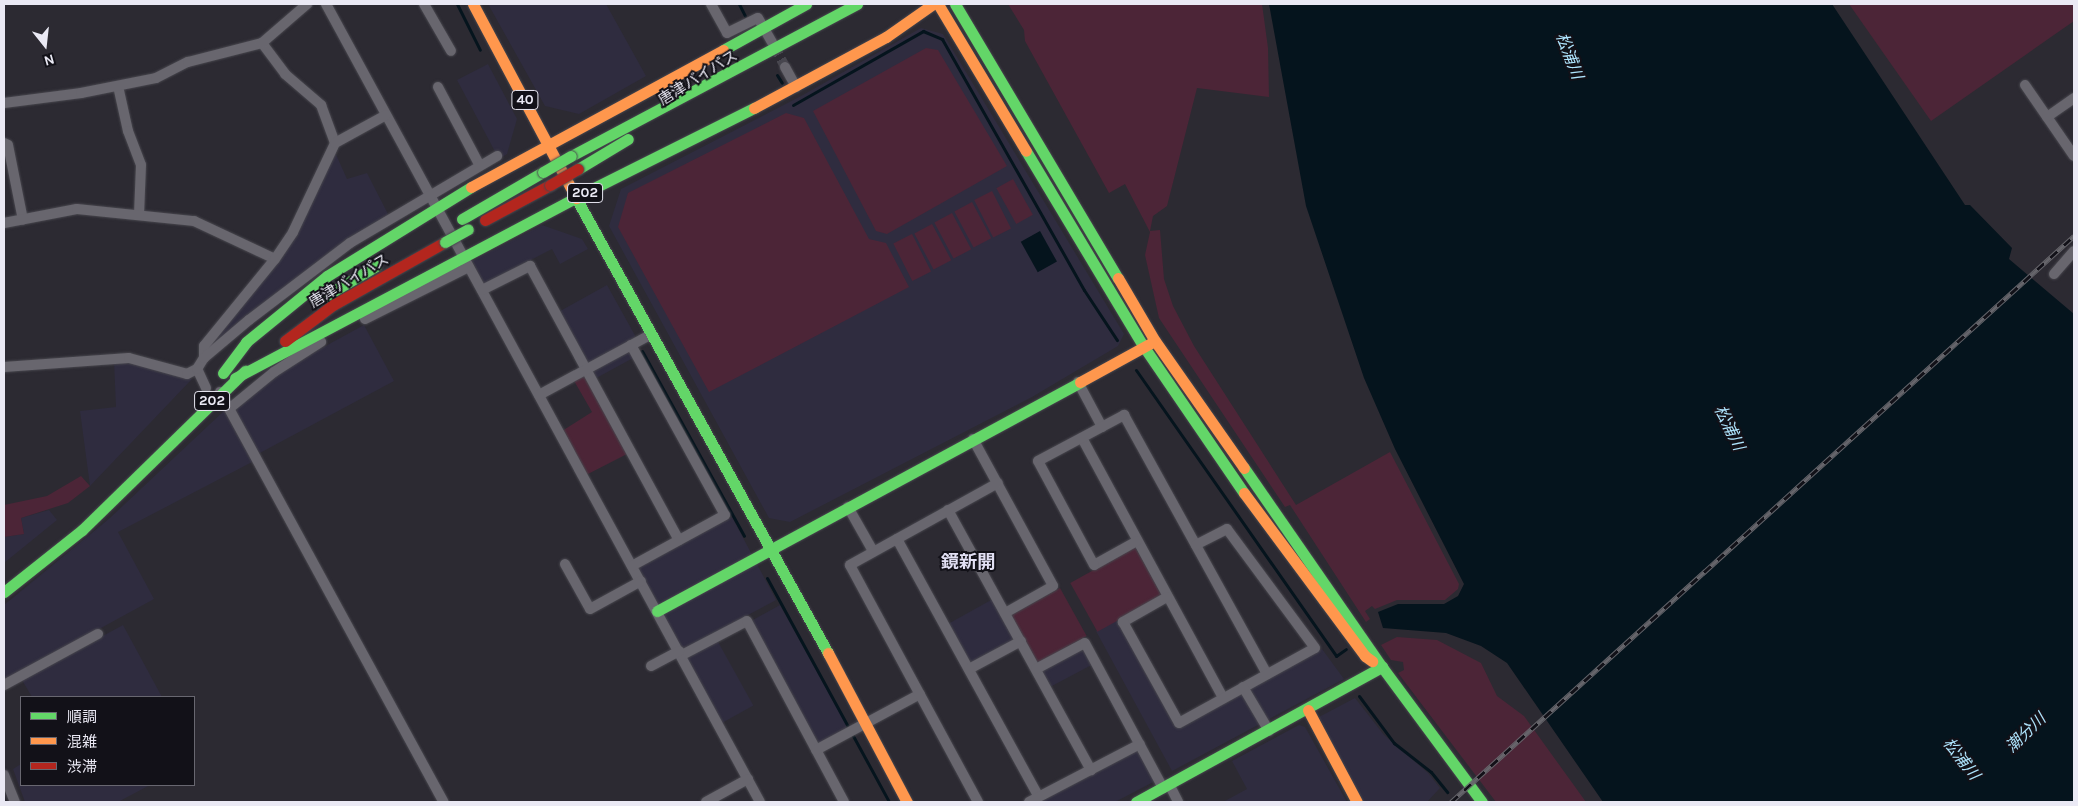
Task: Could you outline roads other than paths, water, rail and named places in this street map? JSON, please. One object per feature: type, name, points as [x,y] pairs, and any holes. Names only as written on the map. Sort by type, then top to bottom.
[{"type":"main road","name":"40","points":[[473,4],[576,198]]},
{"type":"main road","name":"202","points":[[223,373],[246,342],[327,276],[437,206],[547,143],[587,125],[806,4]]},
{"type":"main road","name":"唐津バイパス","points":[[465,224],[543,172],[571,156],[857,4]]},
{"type":"main road","name":"202","points":[[235,378],[464,256],[796,87],[886,37],[933,4]]},
{"type":"main road","points":[[938,4],[1144,347],[1273,535],[1365,656],[1382,667]]},
{"type":"main road","points":[[955,4],[1155,341],[1382,667],[1480,801]]},
{"type":"main road","name":"唐津バイパス","points":[[203,391],[257,343],[313,304],[465,224],[550,185],[756,59]]},
{"type":"main road","points":[[576,198],[772,548],[856,729],[907,802]]},
{"type":"main road","name":"唐津バイパス","points":[[4,592],[82,530],[235,378],[333,305],[443,236]]},
{"type":"main road","points":[[657,610],[1155,341]]},
{"type":"main road","points":[[4,579],[94,500]]},
{"type":"main road","points":[[1136,802],[1308,710],[1382,667]]},
{"type":"main road","points":[[1308,710],[1357,802]]},
{"type":"street","points":[[4,103],[118,86],[156,78],[188,62],[262,43],[281,30],[307,4]]},
{"type":"street","points":[[326,4],[760,802]]},
{"type":"street","points":[[424,4],[451,51]]},
{"type":"street","points":[[711,4],[728,33],[758,18],[772,42]]},
{"type":"street","points":[[262,43],[285,74],[321,105],[334,142]]},
{"type":"street","points":[[785,66],[796,87]]},
{"type":"street","points":[[2025,85],[2074,156]]},
{"type":"street","points":[[118,86],[128,131],[141,165],[139,215]]},
{"type":"street","points":[[438,87],[480,166]]},
{"type":"street","points":[[2047,116],[2074,98]]},
{"type":"street","points":[[204,358],[204,346],[275,260],[293,232],[334,142],[386,115]]},
{"type":"street","points":[[4,143],[8,145],[23,220]]},
{"type":"street","points":[[4,366],[128,358],[187,374],[197,369],[204,358],[350,243],[497,156]]},
{"type":"street","points":[[4,223],[77,209],[194,221],[275,260]]},
{"type":"street","points":[[2054,274],[2074,251]]},
{"type":"street","points":[[482,290],[530,266],[679,540]]},
{"type":"street","points":[[230,408],[274,372],[324,340],[470,267]]},
{"type":"street","points":[[539,395],[652,334]]},
{"type":"street","points":[[631,345],[725,514],[632,566]]},
{"type":"street","points":[[197,369],[203,391]]},
{"type":"street","points":[[1078,382],[1102,427]]},
{"type":"street","points":[[220,392],[444,802]]},
{"type":"street","points":[[1137,541],[1094,565],[1038,461],[1124,415],[1267,674]]},
{"type":"street","points":[[1082,438],[1223,698]]},
{"type":"street","points":[[973,439],[1053,586],[1005,613]]},
{"type":"street","points":[[978,802],[850,565],[998,482]]},
{"type":"street","points":[[848,507],[873,552]]},
{"type":"street","points":[[948,510],[1091,770]]},
{"type":"street","points":[[1167,597],[1123,622],[1179,723],[1315,648],[1227,529],[1196,545]]},
{"type":"street","points":[[897,538],[1039,797]]},
{"type":"street","points":[[565,564],[590,609],[641,581]]},
{"type":"street","points":[[651,666],[747,621],[844,802]]},
{"type":"street","points":[[4,685],[98,634]]},
{"type":"street","points":[[969,669],[1021,641]]},
{"type":"street","points":[[1036,669],[1085,643],[1140,744],[1178,802]]},
{"type":"street","points":[[1243,687],[1269,731]]},
{"type":"street","points":[[816,750],[920,694]]},
{"type":"street","points":[[1029,802],[1140,744]]},
{"type":"street","points":[[4,775],[15,802]]},
{"type":"street","points":[[706,802],[748,779]]},
{"type":"water","points":[[1269,4],[1832,4],[1965,205],[1970,205],[2012,248],[2009,259],[2074,314],[2074,802],[1603,802],[1507,663],[1481,646],[1446,633],[1383,628],[1378,612],[1398,604],[1444,604],[1458,596],[1464,584],[1395,449],[1364,378],[1306,206]]},
{"type":"water","points":[[1040,231],[1057,262],[1038,272],[1021,242]]},
{"type":"waterway","points":[[457,4],[480,50]]},
{"type":"waterway","points":[[739,4],[745,16]]},
{"type":"waterway","points":[[793,105],[923,31],[942,39],[1084,290],[1117,340]]},
{"type":"waterway","points":[[777,75],[782,83]]},
{"type":"waterway","points":[[642,351],[744,536]]},
{"type":"waterway","points":[[1136,370],[1336,656],[1346,649]]},
{"type":"waterway","points":[[767,578],[889,802]]},
{"type":"waterway","points":[[1359,696],[1394,743],[1431,772],[1447,792]]},
{"type":"tunnel","points":[[774,46],[785,67]]},
{"type":"railway","points":[[1451,802],[2074,236]]},
{"type":"district","name":"鏡新開","points":[[968,562]]},
{"type":"water label","name":"松浦川","points":[[1569,56]]},
{"type":"water label","name":"松浦川","points":[[1729,428]]},
{"type":"water label","name":"潮分川","points":[[2026,733]]},
{"type":"water label","name":"松浦川","points":[[1961,759]]}]
